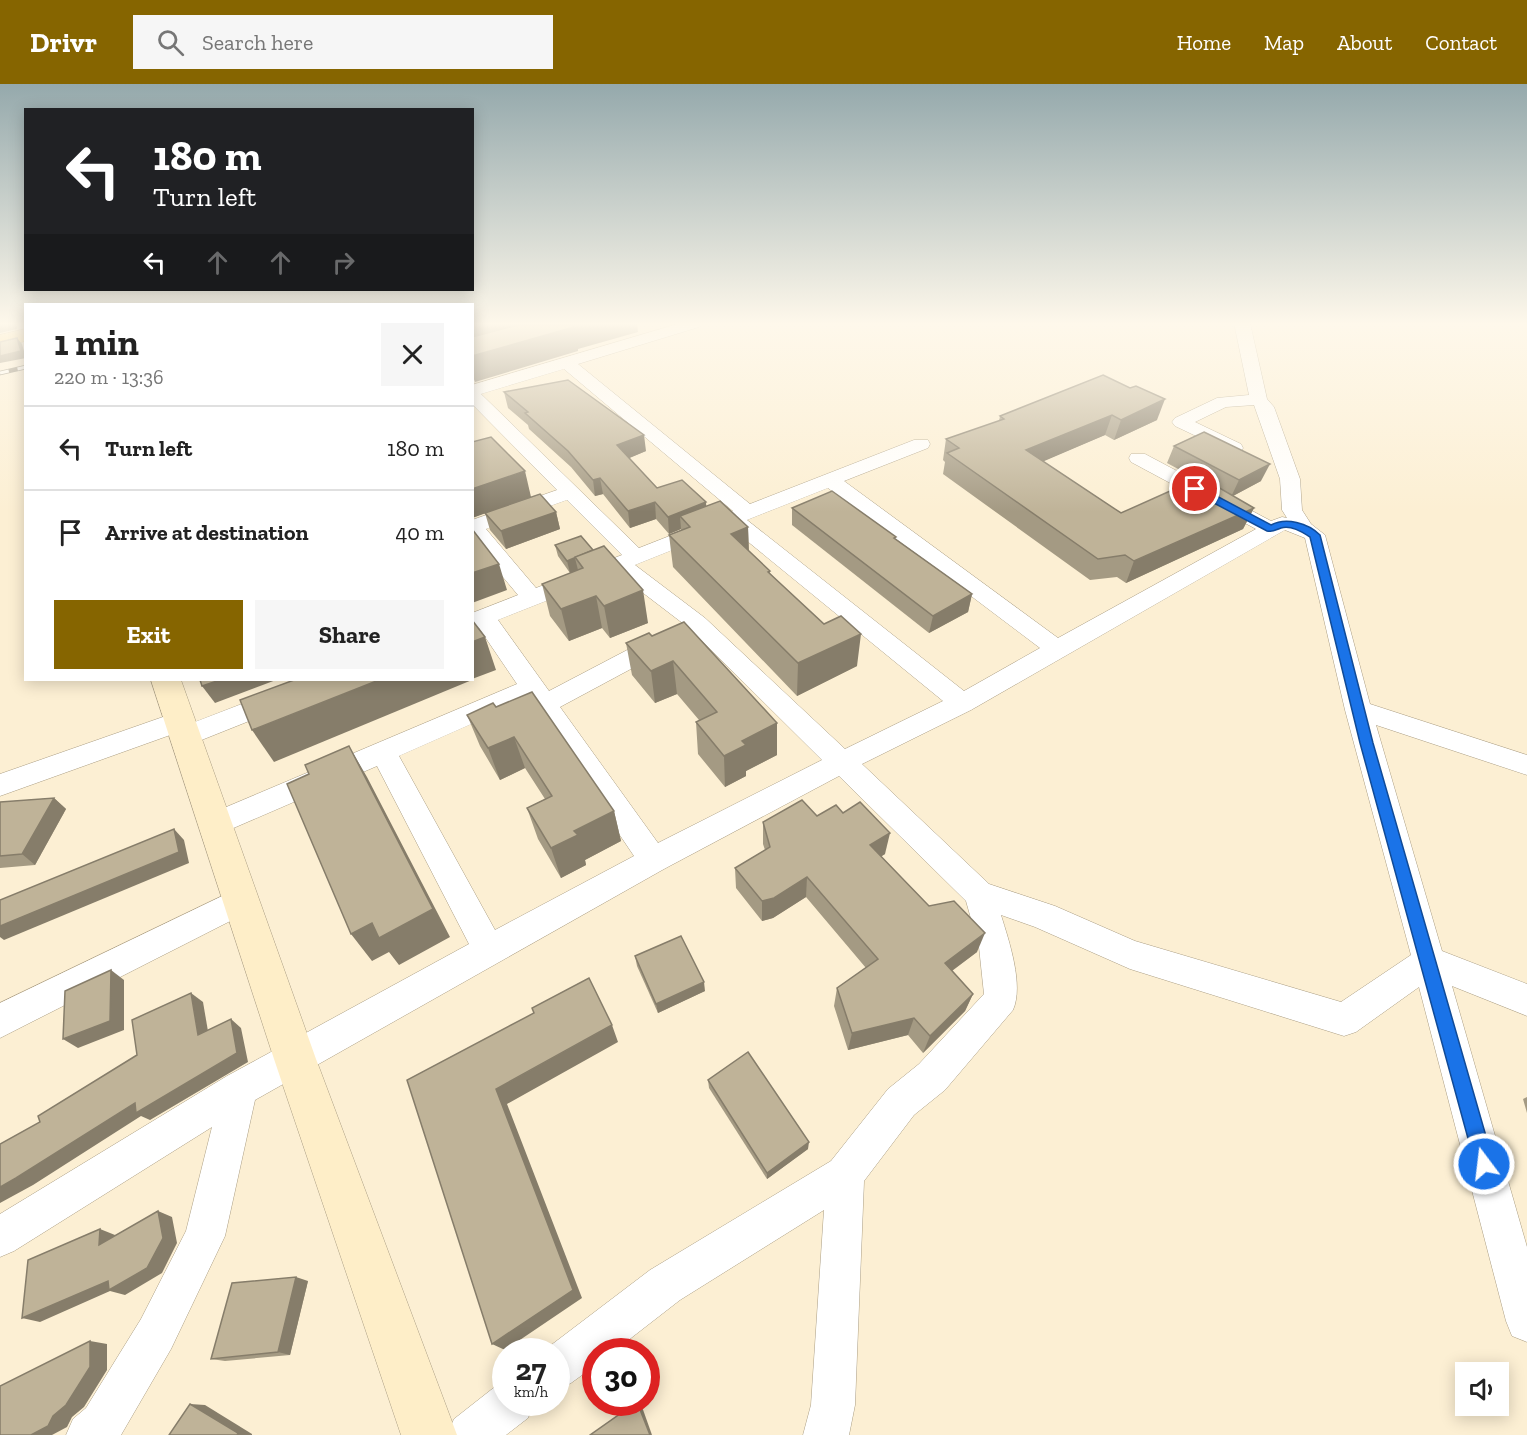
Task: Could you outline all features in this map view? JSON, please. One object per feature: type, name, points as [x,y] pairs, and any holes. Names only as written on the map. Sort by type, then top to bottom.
[{"type":"main road","points":[[166,681],[295,1059],[429,1435]]},
{"type":"street","points":[[474,392],[494,386]]},
{"type":"street","points":[[593,386],[740,516],[962,703]]},
{"type":"street","points":[[1256,386],[1259,400],[1265,406],[1288,475],[1292,510],[1304,528]]},
{"type":"street","points":[[474,395],[570,492],[628,561],[697,623],[979,894],[1044,916],[1130,954],[1344,1020],[1429,961]]},
{"type":"street","points":[[1249,456],[1180,422],[1223,402],[1259,400]]},
{"type":"street","points":[[502,450],[521,443]]},
{"type":"street","points":[[654,860],[539,695],[478,620],[921,444]]},
{"type":"street","points":[[1138,458],[1270,529]]},
{"type":"street","points":[[1269,465],[1288,475]]},
{"type":"street","points":[[830,480],[1058,650]]},
{"type":"street","points":[[474,526],[570,492]]},
{"type":"street","points":[[0,1237],[240,1089],[489,950],[654,860],[842,762],[962,703],[1282,523],[1304,528],[1315,535],[1358,710],[1527,1321]]},
{"type":"street","points":[[474,527],[532,598]]},
{"type":"street","points":[[215,824],[383,752],[539,695],[697,623]]},
{"type":"street","points":[[0,785],[182,729],[321,681]]},
{"type":"street","points":[[1358,710],[1527,765]]},
{"type":"street","points":[[383,752],[489,950]]},
{"type":"street","points":[[570,1357],[665,1285],[845,1175],[901,1102],[933,1077],[1001,999],[995,947],[979,894]]},
{"type":"street","points":[[0,1021],[241,900]]},
{"type":"street","points":[[1429,961],[1527,1000]]},
{"type":"street","points":[[89,1435],[102,1424],[156,1334],[205,1236],[240,1089]]},
{"type":"street","points":[[826,1435],[833,1405],[845,1175]]},
{"type":"street","points":[[470,1435],[494,1416]]},
{"type":"building","points":[[536,386],[576,386],[644,435],[617,445],[657,488],[682,480],[706,502],[668,517],[655,502],[628,511],[600,478],[593,480],[568,451],[504,392]]},
{"type":"building","points":[[1075,386],[1126,386],[1130,388],[1136,386],[1165,399],[1121,420],[1112,415],[1026,450],[1121,513],[1179,487],[1211,483],[1254,508],[1134,561],[1125,555],[1098,559],[947,453],[959,448],[946,439],[1004,419],[1000,416]]},
{"type":"building","points":[[1204,432],[1270,464],[1239,480],[1174,446]]},
{"type":"building","points":[[491,437],[525,471],[474,488],[474,441]]},
{"type":"building","points":[[832,491],[972,594],[933,616],[792,508]]},
{"type":"building","points":[[540,494],[556,512],[501,531],[485,513]]},
{"type":"building","points":[[720,501],[748,527],[731,534],[770,571],[768,572],[824,624],[841,616],[861,634],[798,663],[669,535],[690,527],[680,516]]},
{"type":"building","points":[[474,532],[499,564],[474,572]]},
{"type":"building","points":[[581,536],[593,550],[567,561],[555,545]]},
{"type":"building","points":[[604,546],[643,590],[604,606],[596,596],[561,609],[542,584],[583,568],[575,557]]},
{"type":"building","points":[[684,622],[777,723],[742,741],[746,745],[724,756],[696,722],[717,712],[673,661],[651,671],[626,643],[649,633],[652,636]]},
{"type":"building","points":[[474,623],[485,637],[474,641]]},
{"type":"building","points":[[200,681],[217,681],[202,686]]},
{"type":"building","points":[[291,681],[376,681],[252,730],[240,700]]},
{"type":"building","points":[[532,692],[614,811],[574,831],[578,835],[551,848],[527,808],[552,796],[514,737],[488,748],[467,715],[493,703],[496,707]]},
{"type":"building","points":[[349,746],[433,909],[379,938],[372,923],[351,934],[287,784],[309,774],[305,765]]},
{"type":"building","points":[[54,798],[22,854],[0,856],[0,802]]},
{"type":"building","points":[[802,800],[817,816],[836,805],[843,813],[860,802],[890,833],[870,845],[929,906],[954,901],[985,933],[945,963],[973,994],[930,1036],[914,1018],[852,1033],[837,988],[878,959],[807,877],[774,898],[762,901],[735,868],[770,847],[763,822]]},
{"type":"building","points":[[174,829],[179,852],[0,926],[0,900]]},
{"type":"building","points":[[681,936],[704,982],[656,1004],[635,956]]},
{"type":"building","points":[[111,970],[110,1021],[63,1039],[65,991]]},
{"type":"building","points":[[589,978],[612,1025],[496,1089],[573,1290],[501,1338],[492,1338],[492,1344],[407,1080],[534,1013],[532,1008]]},
{"type":"building","points":[[191,993],[198,1035],[231,1019],[237,1053],[136,1113],[135,1103],[0,1187],[0,1144],[40,1122],[38,1116],[137,1055],[132,1020]]},
{"type":"building","points":[[748,1052],[809,1142],[767,1173],[708,1080]]},
{"type":"building","points":[[158,1211],[163,1238],[147,1268],[109,1290],[108,1281],[22,1318],[28,1260],[100,1229],[99,1245]]},
{"type":"building","points":[[296,1277],[278,1352],[211,1359],[232,1283]]},
{"type":"building","points":[[90,1341],[90,1367],[66,1405],[53,1416],[48,1426],[31,1435],[0,1435],[0,1386]]},
{"type":"building","points":[[190,1404],[238,1433],[237,1435],[169,1435]]},
{"type":"building","points":[[617,1416],[643,1416],[650,1435],[590,1435]]},
{"type":"route","points":[[1195,489],[1270,529],[1282,523],[1304,528],[1315,535],[1366,743],[1429,961],[1484,1164]]}]
